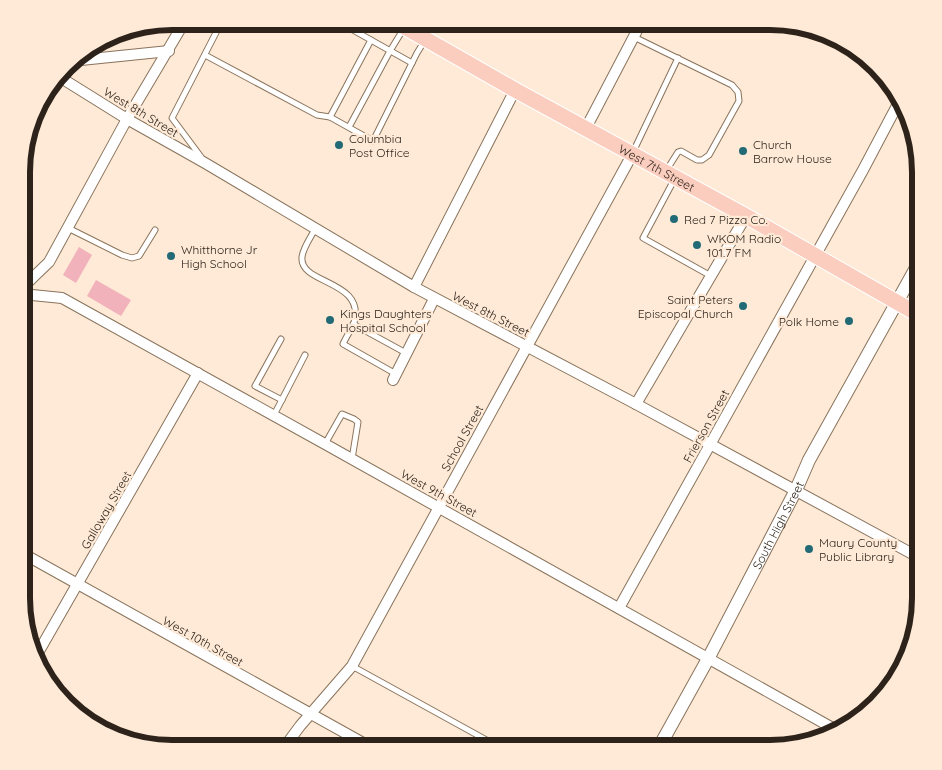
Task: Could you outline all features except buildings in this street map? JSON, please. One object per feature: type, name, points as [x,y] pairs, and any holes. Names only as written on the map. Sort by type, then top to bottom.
[{"type":"main road","name":"West 7th Street","points":[[409,30],[514,90],[746,216],[912,311]]},
{"type":"street","points":[[30,280],[49,262],[127,119],[181,30]]},
{"type":"street","points":[[586,128],[637,30]]},
{"type":"street","points":[[85,60],[169,51]]},
{"type":"street","name":"West 8th Street","points":[[64,80],[127,119],[205,163],[414,288],[636,404],[912,554]]},
{"type":"street","points":[[414,288],[514,90]]},
{"type":"street","name":"Frierson Street","points":[[619,608],[896,107]]},
{"type":"street","name":"School Street","points":[[289,740],[352,666],[632,153]]},
{"type":"street","points":[[636,404],[746,216]]},
{"type":"street","name":"South High Street","points":[[663,740],[796,490],[809,460],[912,276]]},
{"type":"street","name":"West 9th Street","points":[[30,295],[62,298],[830,726]]},
{"type":"street","points":[[394,377],[434,299]]},
{"type":"street","name":"Galloway Street","points":[[40,649],[198,373]]},
{"type":"street","name":"West 10th Street","points":[[30,558],[359,740]]},
{"type":"lane","points":[[205,163],[172,118],[218,30]]},
{"type":"lane","points":[[353,30],[412,63]]},
{"type":"lane","points":[[349,127],[390,51],[397,30]]},
{"type":"lane","points":[[634,36],[732,85],[738,92],[739,101],[709,156],[702,160],[697,160],[681,151],[678,152],[670,175],[642,238],[711,276]]},
{"type":"lane","points":[[330,117],[371,40]]},
{"type":"lane","points":[[205,55],[316,115],[330,117],[373,141],[412,63],[426,40]]},
{"type":"lane","points":[[632,153],[678,58]]},
{"type":"lane","points":[[68,228],[122,255],[132,258],[139,256],[155,230]]},
{"type":"lane","points":[[315,229],[302,256],[302,263],[307,270],[348,294],[353,301],[355,311],[353,324],[343,344],[394,377]]},
{"type":"lane","points":[[353,324],[406,353]]},
{"type":"lane","points":[[281,339],[255,386],[282,400]]},
{"type":"lane","points":[[274,415],[305,355]]},
{"type":"lane","points":[[326,444],[342,414],[354,419],[358,422],[352,460]]},
{"type":"lane","points":[[352,666],[486,740]]},
{"type":"shaded area","points":[[79,247],[92,255],[76,283],[63,275]]},
{"type":"shaded area","points":[[96,280],[131,300],[121,316],[87,296]]},
{"type":"place","name":"Columbia Post Office","points":[[339,145]]},
{"type":"place","name":"Church Barrow House","points":[[743,151]]},
{"type":"place","name":"Red 7 Pizza Co.","points":[[674,219]]},
{"type":"place","name":"WKOM Radio 101.7 FM","points":[[697,245]]},
{"type":"place","name":"Whitthorne Jr High School","points":[[171,256]]},
{"type":"place","name":"Saint Peters Episcopal Church","points":[[743,306]]},
{"type":"place","name":"Kings Daughters Hospital School","points":[[330,320]]},
{"type":"place","name":"Polk Home","points":[[849,321]]},
{"type":"place","name":"Maury County Public Library","points":[[809,549]]}]
